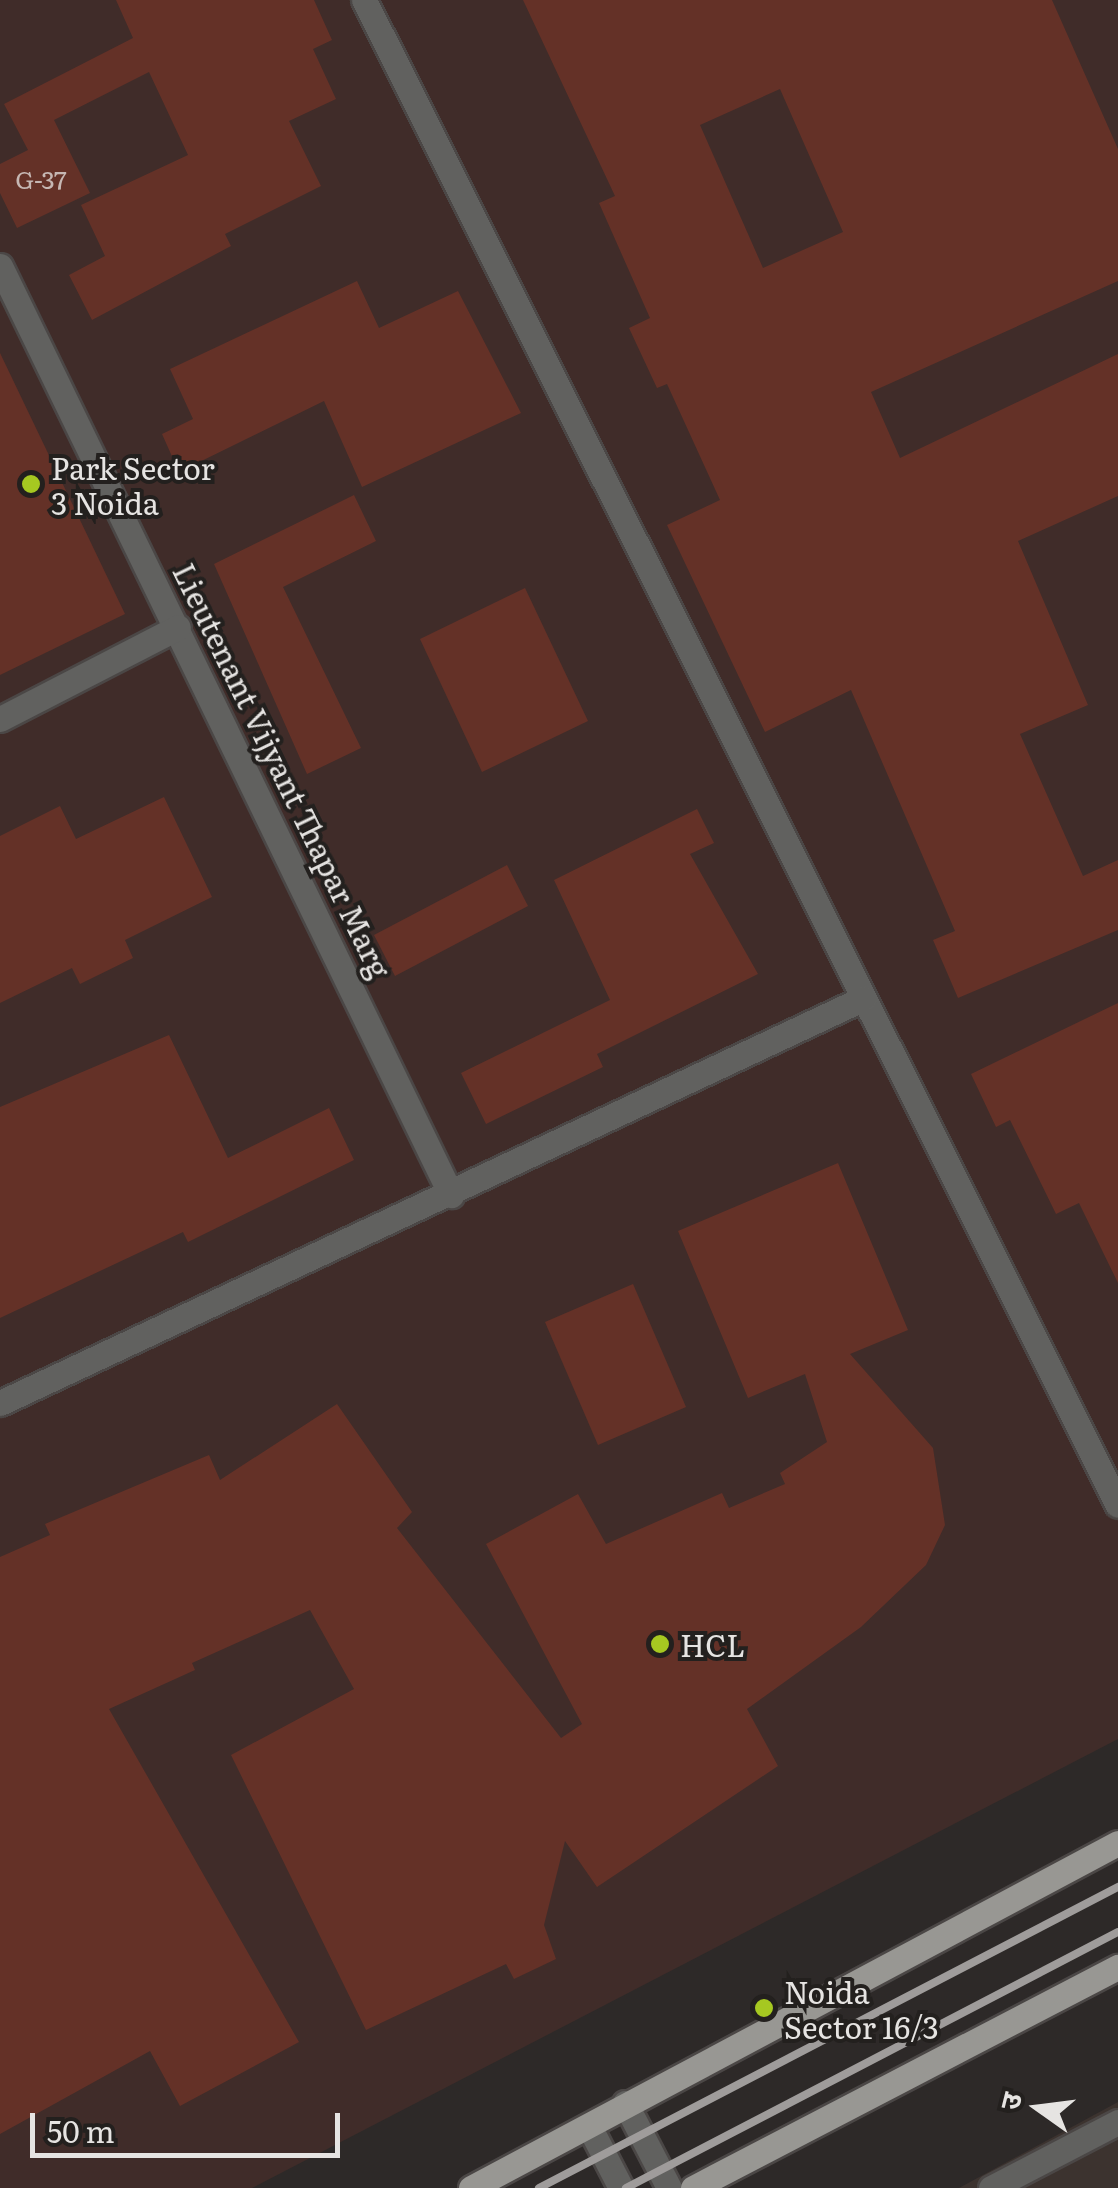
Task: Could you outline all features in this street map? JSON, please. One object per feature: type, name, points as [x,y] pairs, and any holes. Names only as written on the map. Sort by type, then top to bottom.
[{"type":"main road","points":[[471,2188],[1118,1843]]},
{"type":"main road","points":[[693,2188],[1118,1967]]},
{"type":"street","points":[[364,0],[1118,1506]]},
{"type":"street","name":"Lieutenant Vijyant Thapar Marg","points":[[0,266],[451,1195]]},
{"type":"street","points":[[0,718],[178,627]]},
{"type":"street","points":[[0,1403],[451,1195],[864,998]]},
{"type":"street","points":[[625,2104],[669,2188]]},
{"type":"street","points":[[991,2188],[1118,2122]]},
{"type":"street","points":[[590,2126],[621,2188]]},
{"type":"shaded area","points":[[0,0],[1118,0],[1118,1739],[252,2188],[0,2188]]},
{"type":"shaded area","points":[[1118,2102],[1118,2188],[959,2188]]},
{"type":"building","points":[[116,0],[314,0],[332,40],[313,49],[336,99],[289,121],[321,186],[225,234],[231,246],[92,320],[69,275],[105,256],[81,205],[188,155],[149,72],[54,120],[90,193],[17,228],[0,193],[0,164],[28,150],[4,104],[133,38]]},
{"type":"building","points":[[523,0],[1052,0],[1118,149],[1118,281],[871,392],[900,458],[1118,354],[1118,496],[1018,541],[1088,705],[1020,734],[1083,876],[1118,860],[1118,930],[958,998],[933,940],[955,931],[851,690],[765,732],[667,525],[720,500],[667,384],[657,388],[629,328],[650,318],[599,203],[615,196]],"holes":[[[780,89],[843,232],[763,268],[700,125]]]},
{"type":"building","points":[[357,281],[379,328],[458,291],[521,413],[362,487],[324,401],[179,472],[162,434],[193,419],[170,369]]},
{"type":"building","name":"Park Sector 3 Noida","points":[[0,353],[125,614],[0,675]]},
{"type":"building","points":[[354,495],[376,541],[283,587],[361,748],[307,774],[214,564]]},
{"type":"building","points":[[525,588],[588,721],[482,772],[420,639]]},
{"type":"building","points":[[164,797],[212,897],[125,940],[133,958],[80,984],[72,968],[0,1003],[0,836],[60,806],[76,839]]},
{"type":"building","points":[[697,809],[714,843],[690,854],[758,974],[597,1054],[603,1067],[486,1124],[461,1073],[610,1000],[554,880]]},
{"type":"building","points":[[507,865],[528,906],[395,976],[374,935]]},
{"type":"building","points":[[1118,1003],[1118,1283],[1079,1203],[1056,1214],[1010,1120],[996,1127],[971,1074]]},
{"type":"building","points":[[169,1035],[228,1158],[329,1108],[354,1160],[188,1242],[183,1232],[0,1318],[0,1107]]},
{"type":"building","points":[[838,1163],[908,1330],[850,1354],[933,1448],[945,1525],[926,1565],[861,1627],[747,1709],[778,1766],[597,1887],[565,1841],[544,1925],[556,1959],[514,1979],[506,1964],[366,2030],[231,1755],[354,1689],[310,1610],[192,1663],[195,1670],[109,1709],[299,2042],[180,2106],[150,2051],[0,2134],[0,1557],[50,1535],[45,1524],[209,1455],[220,1480],[337,1404],[412,1512],[397,1528],[561,1738],[582,1724],[486,1544],[578,1494],[606,1544],[722,1493],[729,1508],[785,1484],[780,1473],[827,1442],[805,1374],[748,1398],[678,1231]]},
{"type":"building","points":[[633,1284],[686,1407],[598,1445],[545,1322]]},
{"type":"railway","points":[[539,2188],[1118,1887]]},
{"type":"railway","points":[[626,2188],[1118,1932]]},
{"type":"place","name":"Park Sector 3 Noida","points":[[31,484]]},
{"type":"place","name":"HCL","points":[[660,1644]]},
{"type":"place","name":"Noida Sector 16/3","points":[[764,2008]]}]
